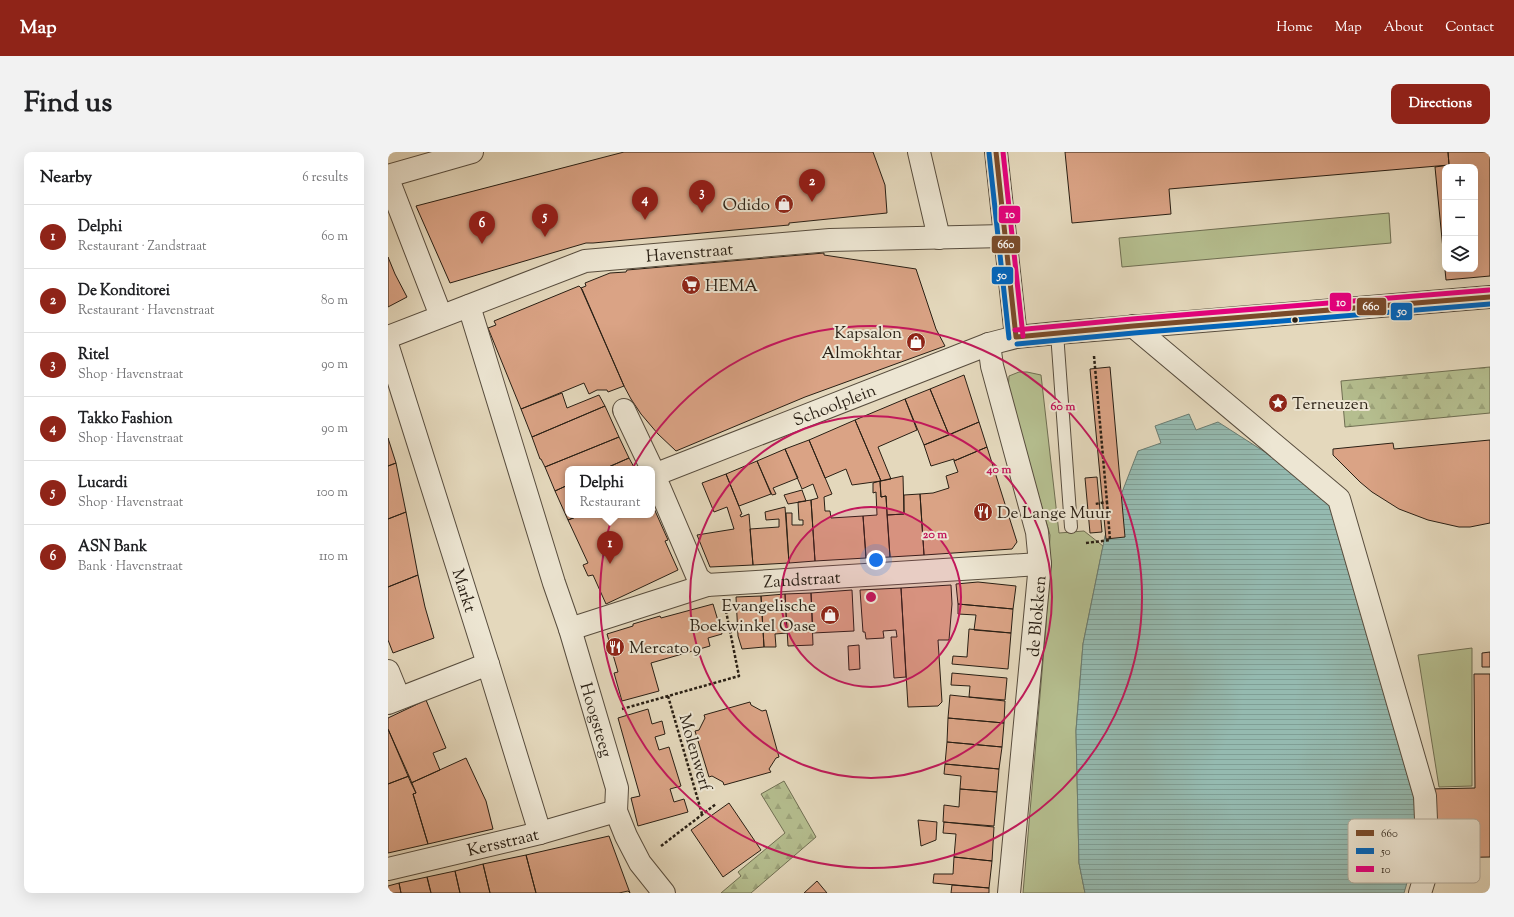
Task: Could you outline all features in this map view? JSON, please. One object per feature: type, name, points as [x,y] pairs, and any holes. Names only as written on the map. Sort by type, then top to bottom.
[{"type":"street","points":[[388,176],[472,152]]},
{"type":"street","points":[[919,152],[939,238]]},
{"type":"street","points":[[996,152],[1016,337]]},
{"type":"street","points":[[388,179],[441,316]]},
{"type":"street","name":"Havenstraat","points":[[388,337],[585,261],[830,240],[1004,236]]},
{"type":"street","name":"Schoolplein","points":[[655,470],[989,344],[1016,337],[1057,332],[1490,298]]},
{"type":"street","points":[[469,306],[554,583],[570,628]]},
{"type":"street","points":[[1133,326],[1339,499],[1425,796],[1426,819]]},
{"type":"street","name":"de Blokken","points":[[989,344],[992,366],[1037,532],[1040,564],[1009,893]]},
{"type":"street","name":"Markt","points":[[388,348],[540,832]]},
{"type":"street","points":[[624,410],[651,466]]},
{"type":"street","points":[[655,476],[698,578],[714,584]]},
{"type":"street","name":"Zandstraat","points":[[570,628],[714,584],[1040,564]]},
{"type":"street","name":"Hoogsteeg","points":[[570,628],[617,788],[616,811]]},
{"type":"street","points":[[388,671],[393,700],[488,664]]},
{"type":"street","points":[[616,811],[626,836],[640,863],[664,893]]},
{"type":"street","name":"Kersstraat","points":[[388,869],[540,832],[616,811]]},
{"type":"street","points":[[1420,893],[1423,883]]},
{"type":"lane","points":[[1057,332],[1071,527]]},
{"type":"path","points":[[1091,330],[1107,502],[1094,504]]},
{"type":"path","name":"Molenwerf","points":[[596,716],[738,676],[714,584]]},
{"type":"path","name":"Molenwerf","points":[[668,696],[702,814]]},
{"type":"path","points":[[640,863],[716,804]]},
{"type":"green space","points":[[1389,213],[1391,243],[1122,267],[1119,238]]},
{"type":"green space","points":[[1490,367],[1490,413],[1345,427],[1341,381]]},
{"type":"green space","points":[[1019,372],[1041,375],[1059,533],[1084,531],[1103,546],[1083,644],[1076,730],[1079,863],[1085,893],[1023,893],[1046,626],[1050,535],[1008,391],[1009,376]]},
{"type":"green space","points":[[1472,648],[1472,786],[1439,787],[1418,655]]},
{"type":"green space","points":[[784,781],[816,837],[751,893],[721,893],[741,876],[738,872],[785,833],[761,794]]},
{"type":"water","points":[[1189,414],[1196,430],[1218,422],[1321,488],[1331,500],[1410,769],[1420,819],[1348,819],[1348,883],[1407,883],[1404,893],[1085,893],[1079,863],[1076,731],[1083,644],[1105,536],[1138,451],[1161,443],[1155,426]]},
{"type":"building","points":[[624,152],[873,152],[885,185],[887,213],[789,223],[789,225],[586,243],[450,283],[416,206]]},
{"type":"building","points":[[1065,152],[1448,152],[1449,164],[1442,164],[1442,166],[1169,189],[1171,214],[1072,223]]},
{"type":"building","points":[[1448,152],[1490,152],[1490,276],[1446,280],[1445,272],[1478,272],[1478,164],[1449,164]]},
{"type":"building","points":[[1442,166],[1442,239],[1435,167]]},
{"type":"building","points":[[824,253],[824,255],[916,269],[936,329],[945,346],[805,397],[676,451],[658,434],[641,414],[631,399],[581,288],[586,286],[585,283],[610,273],[626,272],[627,270]]},
{"type":"building","points":[[388,257],[407,297],[388,307]]},
{"type":"building","points":[[579,286],[582,289],[624,386],[608,392],[607,390],[597,390],[589,394],[584,383],[521,409],[488,328],[496,325],[494,321]]},
{"type":"building","points":[[1110,367],[1125,537],[1106,539],[1090,369]]},
{"type":"building","points":[[964,375],[979,422],[949,435],[930,389]]},
{"type":"building","points":[[930,389],[949,435],[924,445],[905,399]]},
{"type":"building","points":[[562,393],[567,408],[599,395],[605,406],[532,437],[521,409]]},
{"type":"building","points":[[905,399],[917,430],[878,447],[891,479],[881,481],[855,420]]},
{"type":"building","points":[[605,406],[619,437],[545,467],[540,459],[532,437]]},
{"type":"building","points":[[855,420],[881,481],[852,485],[846,469],[825,478],[809,440]]},
{"type":"building","points":[[979,422],[987,447],[954,461],[954,459],[931,466],[924,445]]},
{"type":"building","points":[[619,437],[629,458],[611,466],[565,466],[565,486],[555,491],[545,467]]},
{"type":"building","points":[[388,438],[396,463],[388,466]]},
{"type":"building","points":[[809,440],[832,494],[824,497],[825,511],[830,511],[831,518],[863,516],[866,558],[815,561],[811,500],[818,498],[813,484],[802,489],[785,449]]},
{"type":"building","points":[[1490,440],[1490,523],[1470,527],[1459,527],[1428,520],[1399,509],[1372,492],[1333,455],[1333,449],[1393,443],[1394,449]]},
{"type":"building","points":[[987,447],[1017,542],[1012,549],[924,555],[920,494],[933,493],[949,488],[946,476],[958,472],[954,461]]},
{"type":"building","points":[[785,449],[798,478],[773,488],[776,494],[772,495],[757,461]]},
{"type":"building","points":[[629,458],[633,466],[611,466]]},
{"type":"building","points":[[757,461],[771,494],[739,506],[726,474]]},
{"type":"building","points":[[396,463],[406,512],[388,519],[388,466]]},
{"type":"building","points":[[726,474],[742,514],[740,515],[741,517],[749,514],[753,565],[710,567],[697,535],[734,529],[727,507],[714,512],[702,483]]},
{"type":"building","points":[[903,476],[904,514],[887,515],[886,496],[881,497],[880,481]]},
{"type":"building","points":[[1097,477],[1102,532],[1090,533],[1085,478]]},
{"type":"building","points":[[880,481],[881,497],[886,496],[890,557],[866,558],[863,516],[877,515],[876,492],[873,493],[873,483]]},
{"type":"building","points":[[565,486],[565,513],[555,491]]},
{"type":"building","points":[[802,490],[806,501],[788,504],[784,495]]},
{"type":"building","points":[[920,494],[924,555],[890,557],[887,515],[904,514],[904,495]]},
{"type":"building","points":[[811,500],[815,561],[789,563],[786,513],[792,513],[792,525],[803,525],[803,520],[799,520],[798,502]]},
{"type":"building","points":[[785,507],[789,563],[753,565],[750,529],[779,527],[779,519],[766,520],[765,512]]},
{"type":"building","points":[[655,511],[668,540],[665,541],[678,570],[606,604],[593,575],[588,576],[583,565],[588,563],[568,520],[573,518],[655,518]]},
{"type":"building","points":[[406,512],[418,575],[388,587],[388,519]]},
{"type":"building","points":[[418,575],[434,638],[393,653],[388,640],[388,587]]},
{"type":"building","points":[[978,582],[1016,586],[1013,609],[958,604],[956,584]]},
{"type":"building","points":[[951,585],[952,604],[949,640],[938,640],[942,702],[938,706],[908,707],[901,588]]},
{"type":"building","points":[[901,588],[906,677],[894,678],[891,637],[897,637],[896,630],[883,631],[884,638],[866,639],[865,632],[863,632],[860,590]]},
{"type":"building","points":[[852,590],[854,631],[813,633],[811,593]]},
{"type":"building","points":[[811,593],[813,645],[788,646],[785,594]]},
{"type":"building","points":[[785,594],[787,633],[775,634],[776,647],[764,647],[761,596]]},
{"type":"building","points":[[761,596],[764,647],[742,649],[738,636],[736,597]]},
{"type":"building","points":[[713,604],[722,634],[708,638],[710,646],[651,663],[659,691],[622,701],[614,673],[618,672],[607,634],[660,616],[661,618]]},
{"type":"building","points":[[958,604],[1013,609],[1011,633],[974,630],[976,615],[958,614]]},
{"type":"building","points":[[969,629],[1011,633],[1008,669],[952,664],[953,656],[967,657]]},
{"type":"building","points":[[859,645],[860,669],[849,670],[848,646]]},
{"type":"building","points":[[1490,652],[1490,667],[1482,667],[1482,653]]},
{"type":"building","points":[[952,673],[1007,678],[1005,700],[969,697],[970,686],[951,685]]},
{"type":"building","points":[[1474,674],[1490,674],[1490,857],[1480,857],[1480,819],[1429,819],[1429,789],[1475,788]]},
{"type":"building","points":[[950,695],[1005,701],[1004,723],[948,718]]},
{"type":"building","points":[[426,700],[446,748],[433,753],[440,770],[411,783],[388,729],[388,718]]},
{"type":"building","points":[[750,702],[751,705],[762,711],[766,710],[779,757],[776,758],[769,769],[771,772],[724,785],[723,782],[712,776],[709,777],[695,731],[699,730],[705,718],[704,715]]},
{"type":"building","points":[[648,709],[652,724],[662,721],[665,734],[655,737],[659,750],[669,747],[681,786],[670,789],[674,802],[684,799],[688,812],[638,826],[631,798],[640,796],[618,718]]},
{"type":"building","points":[[948,718],[1004,723],[1002,747],[947,742]]},
{"type":"building","points":[[388,729],[409,776],[388,784]]},
{"type":"building","points":[[947,742],[1002,747],[999,769],[945,764]]},
{"type":"building","points":[[466,758],[486,801],[493,829],[428,844],[413,794],[416,793],[411,783]]},
{"type":"building","points":[[945,764],[999,769],[997,792],[960,789],[961,776],[944,774]]},
{"type":"building","points":[[409,776],[416,793],[413,794],[428,844],[388,853],[388,784]]},
{"type":"building","points":[[960,789],[997,792],[994,826],[943,822],[944,805],[959,807]]},
{"type":"building","points":[[729,803],[761,850],[723,877],[691,830]]},
{"type":"building","points":[[918,820],[937,822],[936,840],[921,846]]},
{"type":"building","points":[[944,822],[994,827],[992,861],[954,857],[956,834],[943,833]]},
{"type":"building","points":[[609,836],[630,893],[628,891],[619,893],[536,893],[526,855]]},
{"type":"building","points":[[526,855],[536,893],[490,893],[483,864]]},
{"type":"building","points":[[954,857],[992,861],[989,888],[933,883],[934,874],[953,874]]},
{"type":"building","points":[[483,864],[490,893],[460,893],[455,871]]},
{"type":"building","points":[[455,871],[460,893],[431,893],[427,877]]},
{"type":"building","points":[[427,877],[431,893],[401,893],[399,883]]},
{"type":"building","points":[[817,881],[827,893],[804,893]]},
{"type":"building","points":[[399,883],[401,893],[388,893],[388,886]]},
{"type":"building","points":[[952,885],[989,888],[989,893],[951,893]]},
{"type":"transit line","name":"660","points":[[996,152],[1016,337]]},
{"type":"transit line","name":"10","points":[[1003,152],[1023,336]]},
{"type":"transit line","name":"50","points":[[989,153],[1009,338]]},
{"type":"transit line","name":"10","points":[[1015,330],[1489,290]]},
{"type":"transit line","name":"660","points":[[1016,337],[1490,297]]},
{"type":"transit line","name":"50","points":[[1017,344],[1490,304]]},
{"type":"place","name":"De Konditorei","points":[[812,202]]},
{"type":"place","name":"Odido","points":[[784,204]]},
{"type":"place","name":"Ritel","points":[[702,213]]},
{"type":"place","name":"Takko Fashion","points":[[645,220]]},
{"type":"place","name":"Lucardi","points":[[545,237]]},
{"type":"place","name":"ASN Bank","points":[[482,244]]},
{"type":"place","name":"HEMA","points":[[691,285]]},
{"type":"place","name":"Kapsalon Almokhtar","points":[[916,342]]},
{"type":"place","name":"Terneuzen","points":[[1278,403]]},
{"type":"place","name":"De Lange Muur","points":[[983,512]]},
{"type":"place","name":"Delphi","points":[[610,564]]},
{"type":"place","name":"Evangelische Boekwinkel Oase","points":[[830,615]]},
{"type":"place","name":"Mercato 9","points":[[615,647]]}]
